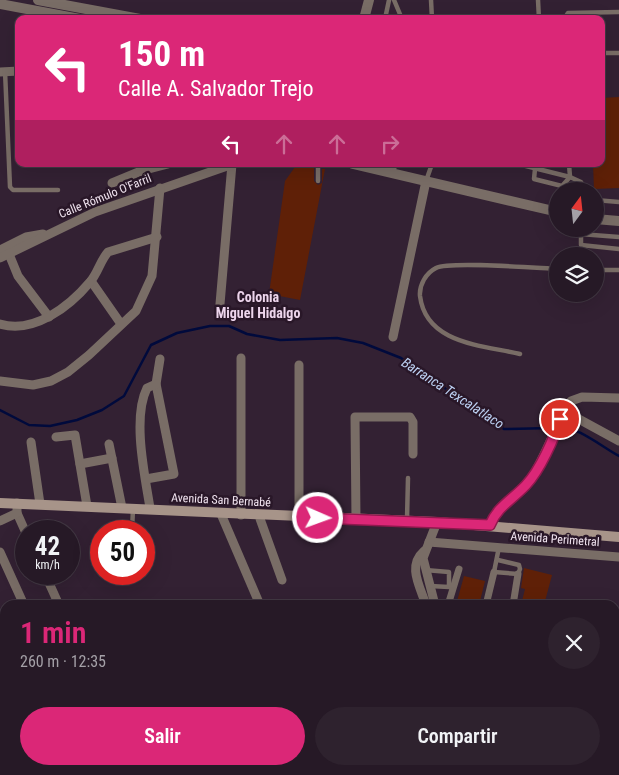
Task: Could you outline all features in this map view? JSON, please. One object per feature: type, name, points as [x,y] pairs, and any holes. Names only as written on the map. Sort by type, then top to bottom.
[{"type":"main road","name":"Avenida San Bernabé","points":[[0,503],[17,508],[40,504],[150,508],[259,516],[437,522],[619,537]]},
{"type":"street","points":[[38,0],[119,15]]},
{"type":"street","points":[[365,15],[369,0]]},
{"type":"street","points":[[6,3],[62,15]]},
{"type":"street","points":[[112,183],[141,167]]},
{"type":"street","name":"Calle Rómulo O'Farril","points":[[3,254],[95,212],[224,167]]},
{"type":"street","name":"Calle Rómulo O'Farril","points":[[220,304],[233,167]]},
{"type":"street","points":[[394,168],[426,181],[549,210]]},
{"type":"street","points":[[393,337],[426,181]]},
{"type":"street","points":[[0,381],[33,385],[52,381],[68,372],[89,355],[136,311],[145,296],[152,276],[160,188]]},
{"type":"street","points":[[604,220],[619,221]]},
{"type":"street","points":[[0,324],[21,327],[32,325],[49,317],[92,281],[108,252],[157,237]]},
{"type":"street","points":[[3,254],[49,317]]},
{"type":"street","points":[[92,281],[120,324]]},
{"type":"street","points":[[241,358],[241,515]]},
{"type":"street","points":[[146,479],[172,476],[174,472],[156,384],[160,359]]},
{"type":"street","points":[[299,365],[299,517]]},
{"type":"street","points":[[150,508],[142,445],[142,404],[147,388],[156,384]]},
{"type":"street","points":[[490,525],[495,514],[527,484],[556,435],[562,415],[575,398],[619,398]]},
{"type":"street","points":[[562,415],[619,442]]},
{"type":"street","points":[[356,519],[355,417],[412,418],[414,454]]},
{"type":"street","points":[[56,438],[74,435],[87,506]]},
{"type":"street","points":[[31,442],[40,504]]},
{"type":"street","points":[[109,444],[128,508]]},
{"type":"street","points":[[80,464],[112,458]]},
{"type":"street","points":[[0,520],[17,508],[21,520]]},
{"type":"street","points":[[222,514],[258,600]]},
{"type":"street","points":[[259,516],[282,580]]},
{"type":"street","points":[[434,600],[423,558],[437,522]]},
{"type":"street","points":[[425,600],[414,563],[428,545]]},
{"type":"street","name":"Avenida Perimetral","points":[[428,545],[499,547],[619,557]]},
{"type":"street","points":[[0,552],[22,600]]},
{"type":"street","points":[[450,600],[459,570]]},
{"type":"street","points":[[487,600],[494,572]]},
{"type":"street","points":[[514,600],[518,574]]},
{"type":"street","points":[[50,585],[57,600]]},
{"type":"lane","points":[[386,15],[389,0]]},
{"type":"lane","points":[[394,0],[400,15]]},
{"type":"lane","points":[[431,0],[432,15]]},
{"type":"lane","points":[[538,0],[539,15]]},
{"type":"lane","points":[[567,15],[568,13],[619,12]]},
{"type":"lane","points":[[605,53],[619,53]]},
{"type":"lane","points":[[3,72],[10,187],[13,190],[58,190]]},
{"type":"lane","points":[[318,167],[318,181]]},
{"type":"lane","points":[[426,181],[431,167]]},
{"type":"lane","points":[[528,167],[570,177],[581,182]]},
{"type":"lane","points":[[535,169],[534,179],[562,186],[570,177],[569,167]]},
{"type":"lane","points":[[604,201],[619,202]]},
{"type":"lane","points":[[604,235],[619,237]]},
{"type":"lane","points":[[581,238],[581,245],[619,249]]},
{"type":"lane","points":[[520,354],[445,336],[431,322],[422,306],[420,291],[426,274],[437,267],[462,265],[549,269]]},
{"type":"lane","points":[[604,270],[619,270]]},
{"type":"lane","points":[[407,521],[408,478]]},
{"type":"lane","points":[[128,508],[130,520]]},
{"type":"lane","points":[[498,560],[518,565],[520,568],[518,574],[494,572],[498,560],[499,547]]},
{"type":"lane","points":[[425,570],[449,572],[450,587],[430,586]]},
{"type":"building","points":[[619,97],[619,188],[604,189],[604,182],[594,182],[593,167],[605,167],[605,98]]},
{"type":"building","points":[[295,167],[314,167],[314,181],[318,185],[322,183],[322,169],[325,169],[300,300],[269,294],[285,181]]},
{"type":"building","points":[[524,568],[552,575],[545,600],[522,600],[525,589],[521,588]]},
{"type":"building","points":[[464,576],[485,581],[480,600],[457,600]]},
{"type":"waterway","name":"Barranca Texcalatlaco","points":[[0,410],[29,425],[50,426],[77,420],[102,410],[124,396],[151,345],[177,333],[210,326],[229,326],[247,334],[280,340],[337,338],[363,343],[401,358],[504,429],[553,428]]},
{"type":"waterway","name":"Barranca Texcalatlaco","points":[[559,427],[566,427],[581,433],[619,456]]},
{"type":"district","name":"Colonia Miguel Hidalgo","points":[[258,306]]},
{"type":"route","points":[[318,518],[490,525],[495,514],[527,484],[556,435],[560,419]]}]
